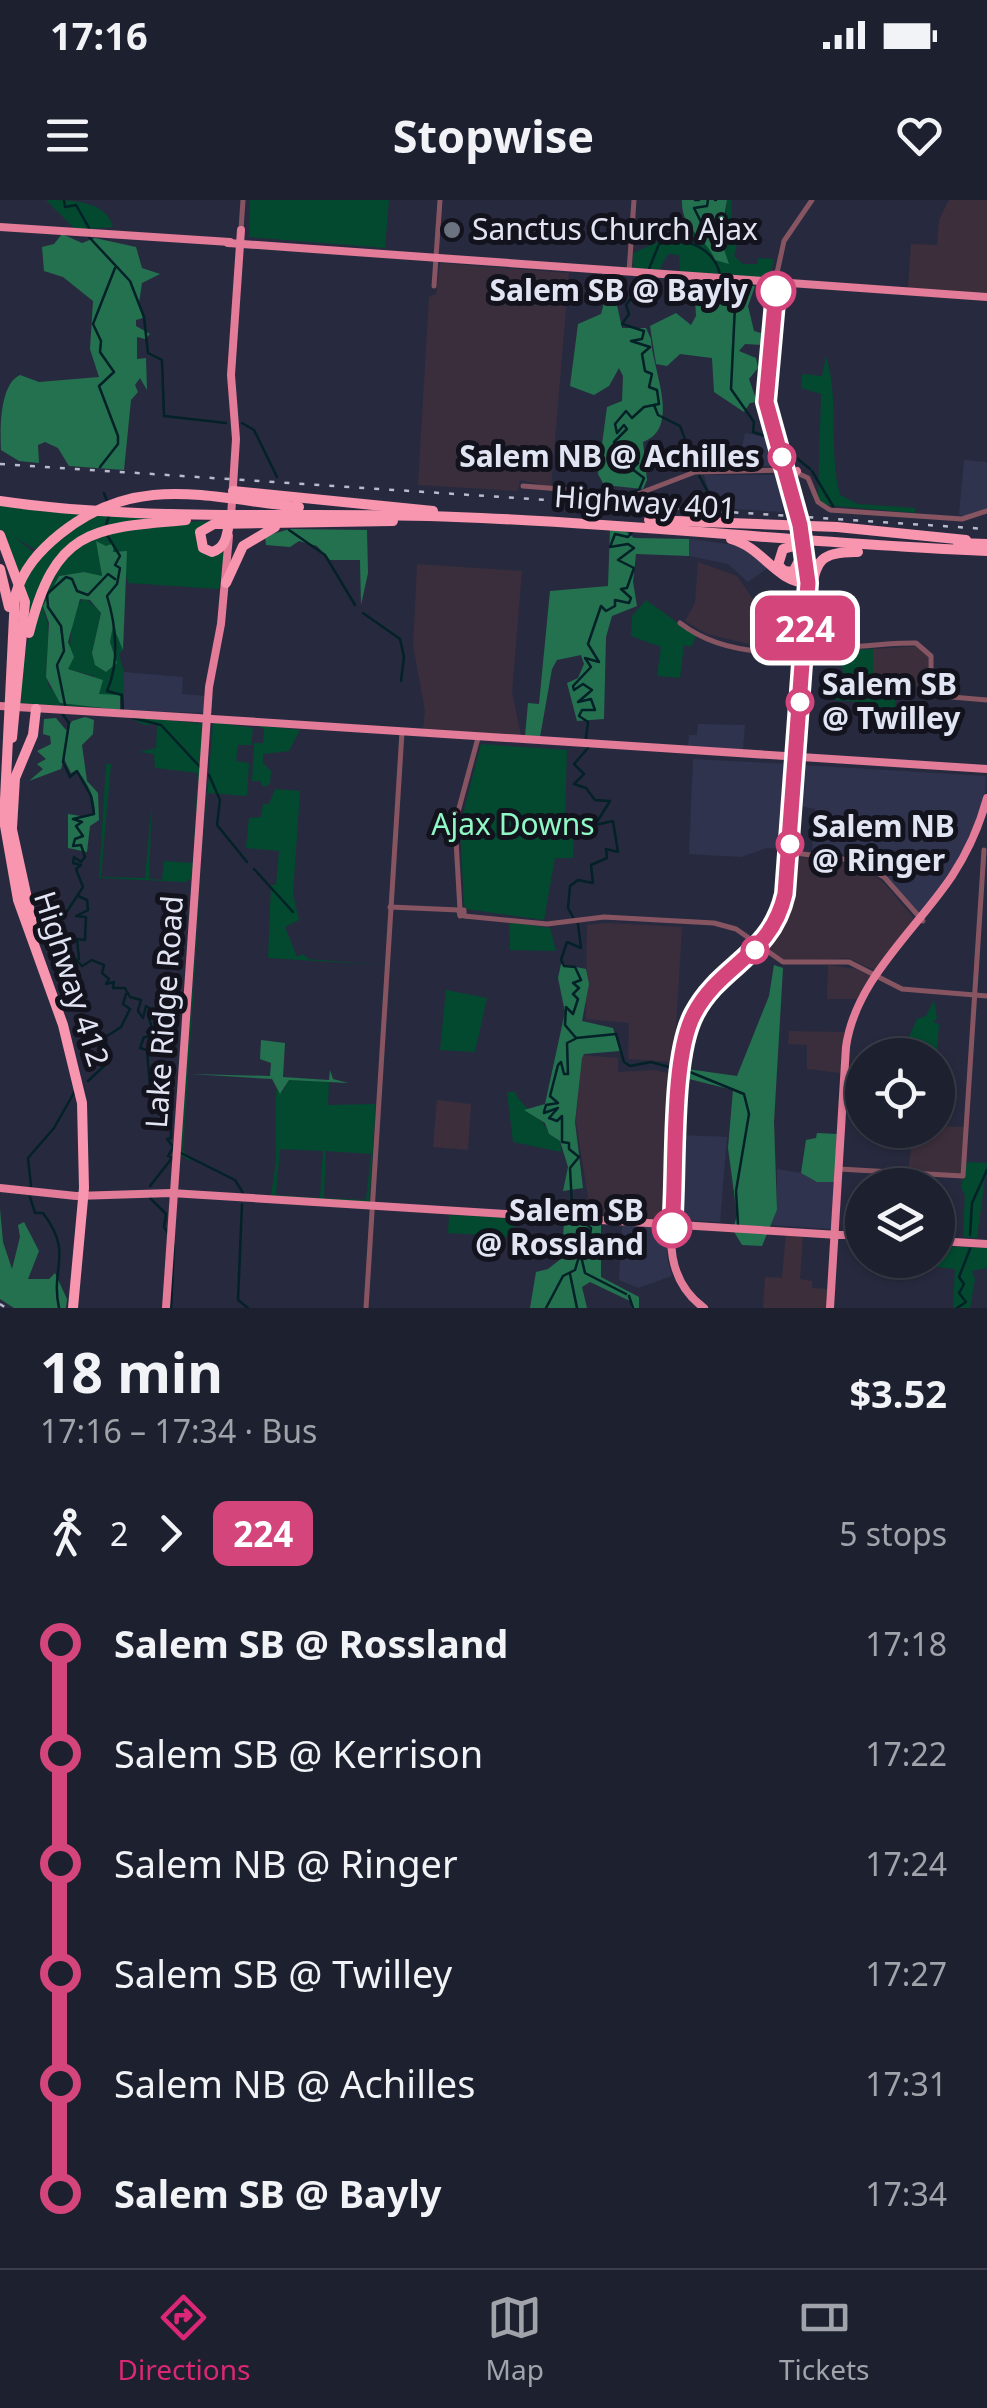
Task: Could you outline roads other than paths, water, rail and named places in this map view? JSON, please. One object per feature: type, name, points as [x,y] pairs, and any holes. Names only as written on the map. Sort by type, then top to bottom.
[{"type":"highway","points":[[233,491],[432,511]]},
{"type":"highway","name":"Highway 401","points":[[0,499],[98,509],[157,494],[299,507],[635,521],[799,538]]},
{"type":"highway","name":"Highway 401","points":[[117,506],[325,518],[504,519],[799,538]]},
{"type":"highway","points":[[9,666],[20,581],[39,552],[76,522],[117,506]]},
{"type":"highway","points":[[230,524],[219,550],[210,551],[200,544],[201,531],[210,524],[325,518]]},
{"type":"highway","points":[[18,677],[50,571],[78,541],[114,526],[325,518]]},
{"type":"highway","points":[[226,583],[240,550],[257,534],[325,518]]},
{"type":"highway","points":[[676,529],[748,544],[786,579],[807,583]]},
{"type":"highway","points":[[0,535],[22,587],[25,618],[18,677]]},
{"type":"highway","points":[[799,538],[824,544],[948,550]]},
{"type":"highway","points":[[799,538],[987,546]]},
{"type":"highway","points":[[807,606],[815,569],[830,554],[987,546]]},
{"type":"highway","points":[[0,570],[8,600],[9,666]]},
{"type":"highway","name":"Highway 412","points":[[9,666],[8,825],[25,899],[69,1023],[92,1140],[76,1308]]},
{"type":"highway","name":"Highway 412","points":[[8,825],[18,677]]},
{"type":"highway","points":[[8,825],[15,778],[33,734],[36,709]]},
{"type":"highway","points":[[0,792],[8,825]]},
{"type":"main road","points":[[0,226],[987,296]]},
{"type":"main road","points":[[226,583],[234,476],[231,375],[241,230]]},
{"type":"main road","points":[[775,282],[763,390],[807,583],[801,652]]},
{"type":"main road","points":[[781,470],[796,471]]},
{"type":"main road","points":[[704,1308],[685,1290],[673,1266],[672,1221],[683,1053],[690,1021],[708,994],[767,938],[781,910],[807,583],[799,538]]},
{"type":"main road","name":"Lake Ridge Road","points":[[166,1308],[209,686],[226,583]]},
{"type":"main road","points":[[2,707],[985,770]]},
{"type":"main road","points":[[970,846],[987,798]]},
{"type":"main road","points":[[832,1308],[847,1038],[858,1004],[950,879],[987,809]]},
{"type":"main road","points":[[0,1187],[76,1196],[174,1193],[845,1235]]},
{"type":"main road","points":[[955,1242],[987,1244]]},
{"type":"street","points":[[241,230],[243,200]]},
{"type":"street","points":[[434,286],[440,200]]},
{"type":"street","points":[[629,272],[634,200]]},
{"type":"street","points":[[775,282],[784,241],[812,200]]},
{"type":"street","points":[[523,486],[646,494],[688,472],[781,470]]},
{"type":"street","points":[[796,471],[808,478],[817,500],[828,509],[966,519],[987,512]]},
{"type":"street","points":[[680,623],[733,646],[801,652],[922,645],[931,656],[930,682],[940,696],[987,700]]},
{"type":"street","points":[[366,1308],[401,732]]},
{"type":"street","points":[[462,912],[454,832],[478,738]]},
{"type":"street","points":[[840,1169],[960,1177],[964,1173],[986,850],[970,846]]},
{"type":"street","points":[[788,852],[858,861],[885,878],[922,920]]},
{"type":"street","points":[[390,907],[564,924],[590,919],[714,924],[736,929],[781,962],[849,962],[902,990],[987,996]]},
{"type":"waterway","points":[[64,200],[65,207],[76,205],[89,228]]},
{"type":"waterway","points":[[697,242],[702,224],[694,208],[707,206],[708,200]]},
{"type":"waterway","points":[[88,236],[130,281],[144,317],[148,353],[162,360],[164,416],[226,423]]},
{"type":"waterway","points":[[649,269],[659,244],[677,241],[695,245],[711,256],[720,274]]},
{"type":"waterway","points":[[100,467],[118,444],[118,436],[99,386],[114,372],[100,352],[101,341],[93,324],[115,268]]},
{"type":"waterway","points":[[633,500],[631,492],[639,490],[644,478],[632,469],[638,463],[627,462],[630,451],[616,448],[614,442],[627,429],[624,425],[617,433],[615,424],[626,411],[632,418],[644,407],[659,404],[657,390],[649,387],[652,374],[645,371],[642,354],[650,347],[631,341],[642,339],[644,331],[622,324],[629,314],[626,305],[647,277]]},
{"type":"waterway","points":[[736,285],[731,389],[754,422],[753,432],[768,437]]},
{"type":"waterway","points":[[654,405],[658,415],[680,426],[696,468]]},
{"type":"waterway","points":[[242,423],[254,430],[277,477]]},
{"type":"waterway","points":[[782,446],[810,469]]},
{"type":"waterway","points":[[812,471],[834,508]]},
{"type":"waterway","points":[[699,475],[713,502],[730,510]]},
{"type":"waterway","points":[[104,493],[108,504]]},
{"type":"waterway","points":[[105,528],[109,516]]},
{"type":"waterway","points":[[289,530],[325,555],[355,605]]},
{"type":"waterway","points":[[586,738],[588,722],[579,716],[582,710],[595,710],[591,699],[578,702],[592,690],[583,684],[574,690],[573,686],[591,667],[585,658],[599,662],[588,644],[601,606],[606,611],[615,606],[615,600],[629,603],[631,598],[621,589],[627,588],[634,568],[618,560],[634,548],[628,544],[610,547],[615,534],[628,537],[632,532]]},
{"type":"waterway","points":[[107,535],[120,556],[115,565],[120,568],[117,584],[107,596],[115,644],[114,668],[107,691],[122,695],[123,711]]},
{"type":"waterway","points":[[65,705],[57,665],[64,651],[61,626],[48,607],[47,594],[66,577],[72,579],[77,591],[88,595],[108,574],[115,579]]},
{"type":"waterway","points":[[363,613],[400,639],[404,657],[401,681]]},
{"type":"waterway","points":[[37,930],[64,916],[83,887],[76,869],[81,865],[73,863],[74,857],[81,862],[85,857],[81,845],[73,846],[75,839],[83,836],[76,826],[82,822],[73,819],[94,814],[91,796],[77,771],[70,777],[63,762],[69,723],[63,715]]},
{"type":"waterway","points":[[133,718],[161,725],[200,767]]},
{"type":"waterway","points":[[573,917],[568,908],[570,886],[578,880],[593,883],[591,865],[607,858],[606,849],[618,852],[613,821],[595,825],[610,801],[595,800],[586,788],[574,784],[584,774],[574,764],[588,748]]},
{"type":"waterway","points":[[209,775],[220,800],[217,825],[247,862]]},
{"type":"waterway","points":[[254,869],[293,912]]},
{"type":"waterway","points":[[78,896],[87,900],[88,910],[76,916],[86,917],[85,940],[77,939],[79,959]]},
{"type":"waterway","points":[[578,924],[581,948],[567,942],[561,960],[564,966],[575,967],[581,980],[573,983],[579,988],[573,994],[578,999],[573,1014],[566,1007],[565,1025],[576,1038],[616,1034],[624,1062],[630,1066],[651,1062],[676,1069]]},
{"type":"waterway","points":[[53,956],[72,955],[82,966],[92,960]]},
{"type":"waterway","points":[[94,961],[104,965],[102,973],[109,979],[106,984],[114,982],[113,988],[125,988],[130,997],[141,1000],[138,1011],[143,1018],[146,1006],[152,1010],[148,1015],[152,1028],[147,1032],[152,1037],[144,1037],[140,1048],[147,1050],[150,1087],[157,1088],[169,1103],[160,1113],[163,1118],[171,1118],[171,1138],[167,1139],[174,1148]]},
{"type":"waterway","points":[[88,1081],[104,1066],[101,1054],[109,1049],[104,1038],[121,1027],[130,1009],[123,1004],[126,994]]},
{"type":"waterway","points":[[544,1112],[546,1105],[558,1103],[550,1096],[558,1065],[561,1062],[564,1074],[568,1074],[567,1043],[575,1039]]},
{"type":"waterway","points":[[685,1070],[744,1094],[749,1114],[736,1191],[738,1224]]},
{"type":"waterway","points":[[31,1186],[28,1158],[54,1128],[75,1091]]},
{"type":"waterway","points":[[544,1113],[558,1108],[549,1118],[557,1121],[562,1116],[562,1142],[569,1143],[569,1149],[579,1157],[570,1168],[572,1205],[582,1204],[584,1214]]},
{"type":"waterway","points":[[150,1186],[172,1158],[168,1156],[173,1148]]},
{"type":"waterway","points":[[181,1153],[235,1180],[243,1193]]},
{"type":"waterway","points":[[970,1235],[972,1203],[987,1170]]},
{"type":"waterway","points":[[30,1197],[35,1213],[43,1213],[57,1239],[59,1308]]},
{"type":"waterway","points":[[150,1198],[166,1214],[164,1227],[168,1233]]},
{"type":"waterway","points":[[242,1204],[238,1300],[248,1308]]},
{"type":"waterway","points":[[546,1308],[563,1276],[575,1270],[582,1246],[589,1243],[591,1228],[584,1222]]},
{"type":"waterway","points":[[171,1308],[174,1245]]},
{"type":"waterway","points":[[957,1308],[966,1302],[959,1293],[964,1284],[959,1277],[970,1249]]},
{"type":"waterway","points":[[581,1256],[585,1273],[626,1294]]},
{"type":"waterway","points":[[570,1274],[577,1308]]},
{"type":"waterway","points":[[629,1296],[633,1308]]},
{"type":"railway","points":[[0,464],[987,529]]},
{"type":"railway","points":[[0,1304],[6,1308]]},
{"type":"place","name":"Sanctus Church Ajax","points":[[452,230]]},
{"type":"place","name":"Salem SB @ Bayly","points":[[776,291]]},
{"type":"place","name":"Salem NB @ Achilles","points":[[782,457]]},
{"type":"place","name":"Salem SB @ Twilley","points":[[800,702]]},
{"type":"place","name":"Salem NB @ Ringer","points":[[790,844]]},
{"type":"place","name":"Salem SB @ Rossland","points":[[672,1228]]},
{"type":"park label","name":"Ajax Downs","points":[[513,825]]}]
